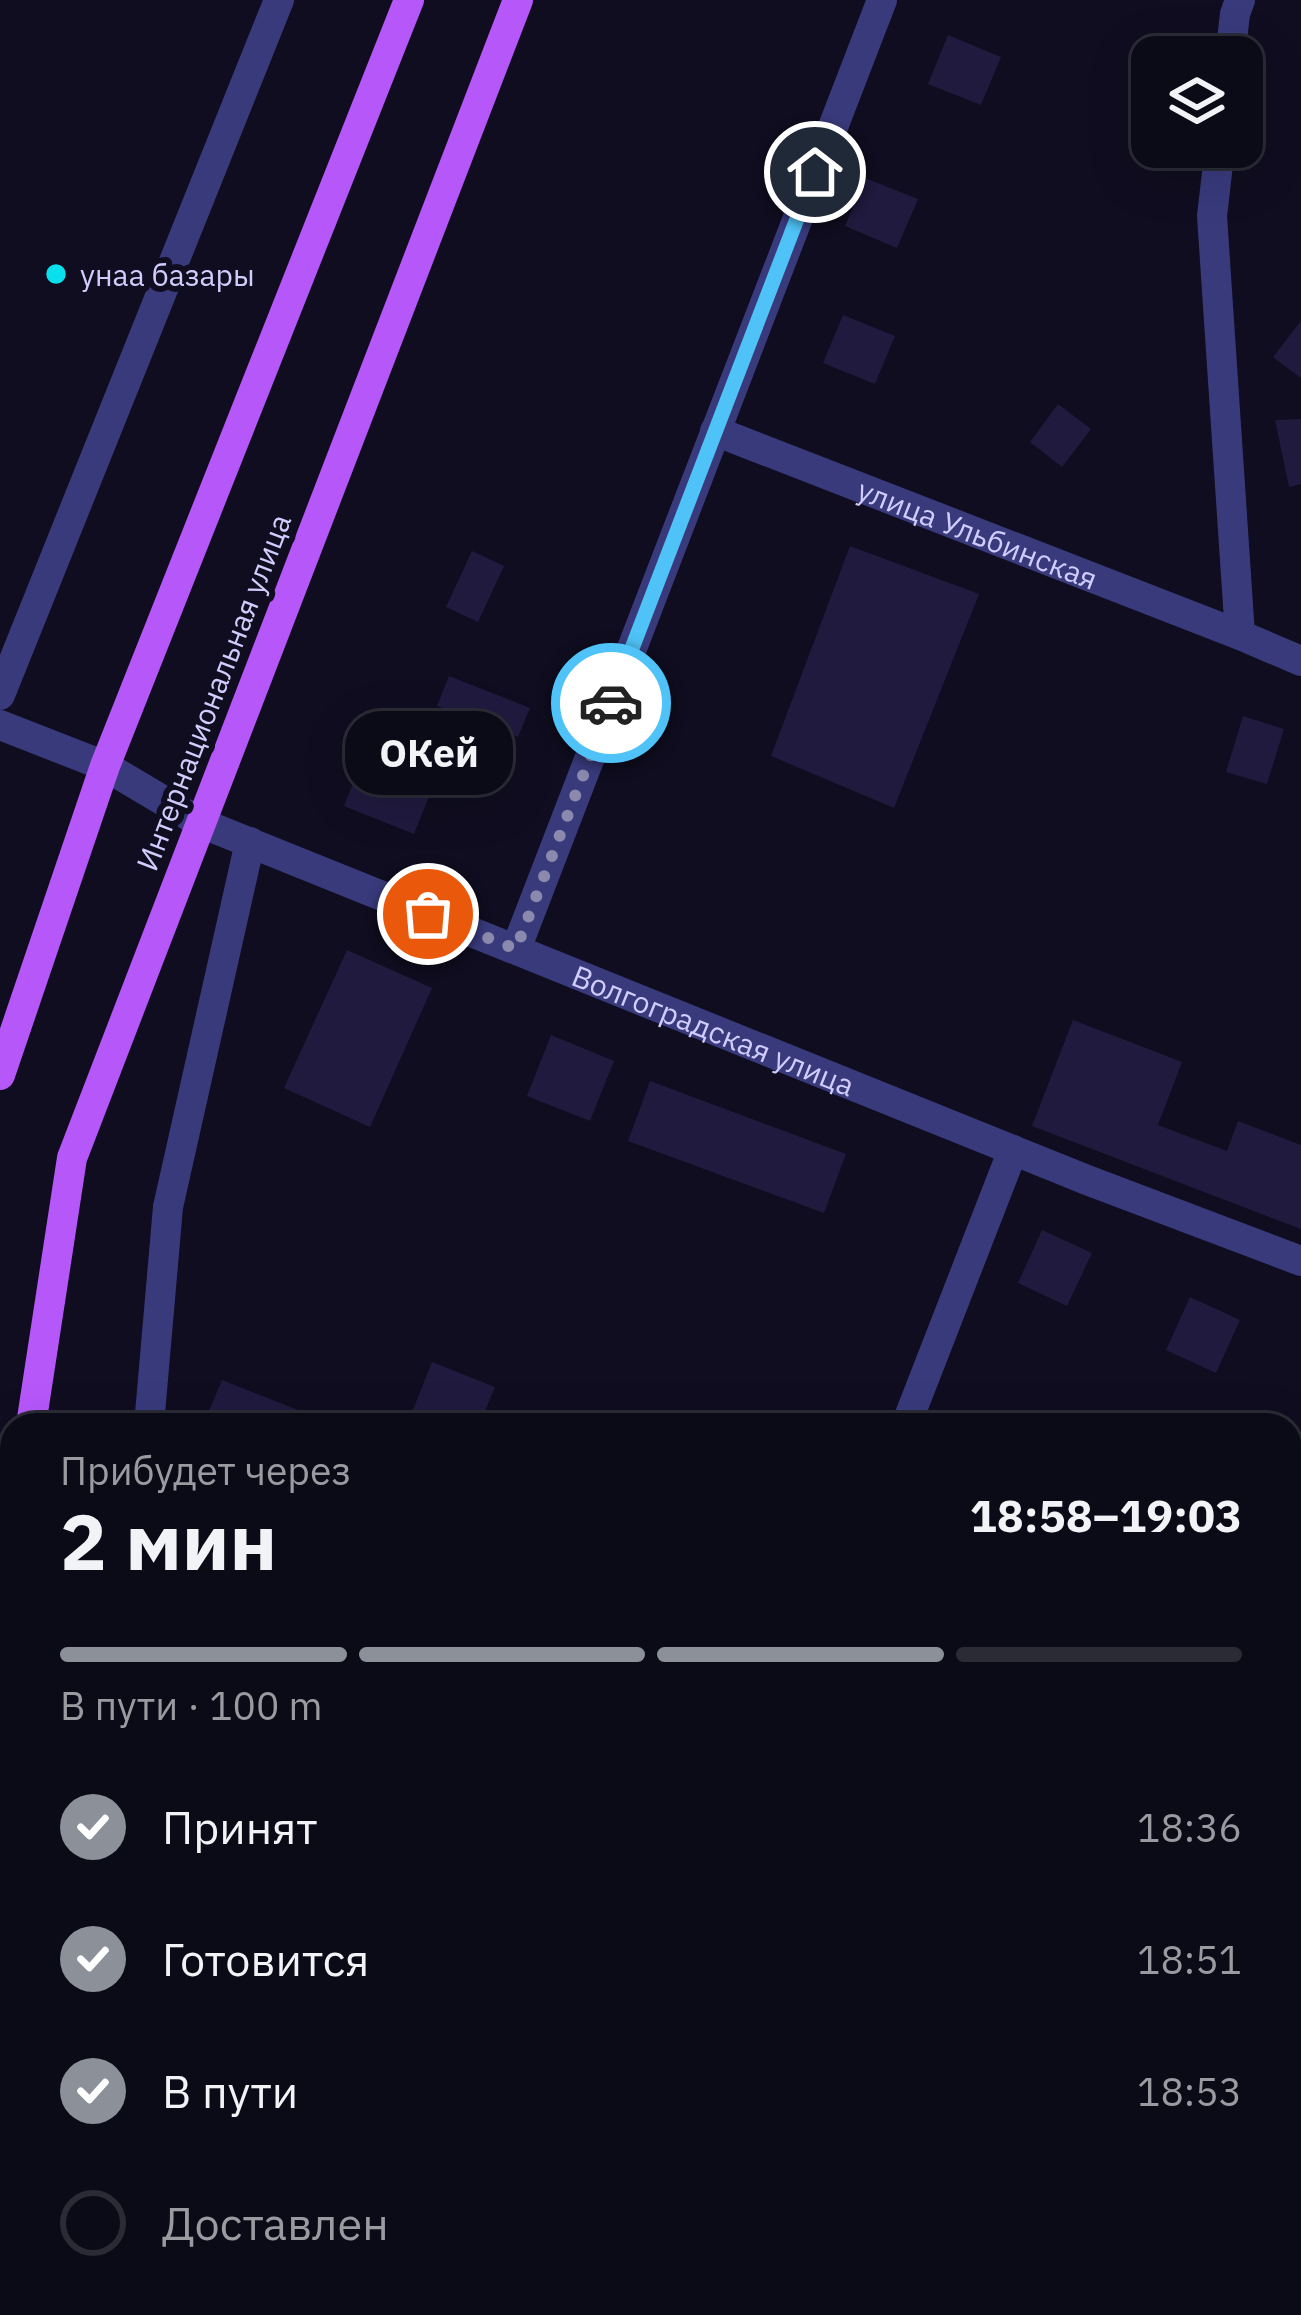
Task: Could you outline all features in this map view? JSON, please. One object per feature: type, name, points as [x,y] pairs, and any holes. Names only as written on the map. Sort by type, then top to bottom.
[{"type":"main road","points":[[0,1075],[105,766],[409,0]]},
{"type":"main road","name":"Интернациональная улица","points":[[34,1413],[72,1158],[518,0]]},
{"type":"street","points":[[0,695],[279,0]]},
{"type":"street","points":[[516,949],[882,0]]},
{"type":"street","points":[[1232,36],[1240,0]]},
{"type":"street","points":[[1218,168],[1212,216],[1240,635]]},
{"type":"street","name":"улица Ульбинская","points":[[715,431],[1301,661]]},
{"type":"street","name":"Волгоградская улица","points":[[0,725],[105,766],[201,823],[1012,1150],[1301,1261]]},
{"type":"street","points":[[150,1413],[168,1207],[250,842]]},
{"type":"street","points":[[911,1413],[1012,1150]]},
{"type":"building","points":[[948,35],[1001,57],[981,105],[928,84]]},
{"type":"building","points":[[865,178],[918,199],[897,248],[845,226]]},
{"type":"building","points":[[843,315],[895,336],[875,384],[823,363]]},
{"type":"building","points":[[1301,321],[1301,378],[1273,357]]},
{"type":"building","points":[[1058,404],[1091,429],[1062,467],[1030,442]]},
{"type":"building","points":[[1301,419],[1301,484],[1289,487],[1275,420]]},
{"type":"building","points":[[850,546],[979,594],[894,808],[771,756]]},
{"type":"building","points":[[472,551],[504,566],[478,622],[446,607]]},
{"type":"building","points":[[449,676],[530,708],[518,737],[437,706]]},
{"type":"building","points":[[1243,716],[1284,729],[1267,784],[1226,772]]},
{"type":"building","points":[[371,738],[441,766],[414,834],[344,806]]},
{"type":"building","points":[[347,950],[432,988],[370,1127],[284,1088]]},
{"type":"building","points":[[1073,1020],[1182,1062],[1158,1125],[1227,1151],[1238,1121],[1301,1145],[1301,1229],[1032,1126]]},
{"type":"building","points":[[551,1035],[614,1061],[590,1121],[527,1096]]},
{"type":"building","points":[[650,1081],[846,1154],[824,1213],[628,1141]]},
{"type":"building","points":[[1042,1230],[1092,1253],[1067,1306],[1018,1283]]},
{"type":"building","points":[[1190,1297],[1240,1320],[1216,1373],[1166,1350]]},
{"type":"building","points":[[432,1362],[495,1387],[484,1413],[412,1413]]},
{"type":"building","points":[[222,1380],[298,1410],[297,1413],[208,1413]]},
{"type":"way so far","points":[[428,914],[516,949],[611,703]]},
{"type":"place","name":"унаа базары","points":[[56,274]]},
{"type":"place","name":"ОКей","points":[[428,914]]},
{"type":"route","points":[[611,703],[815,172]]}]
